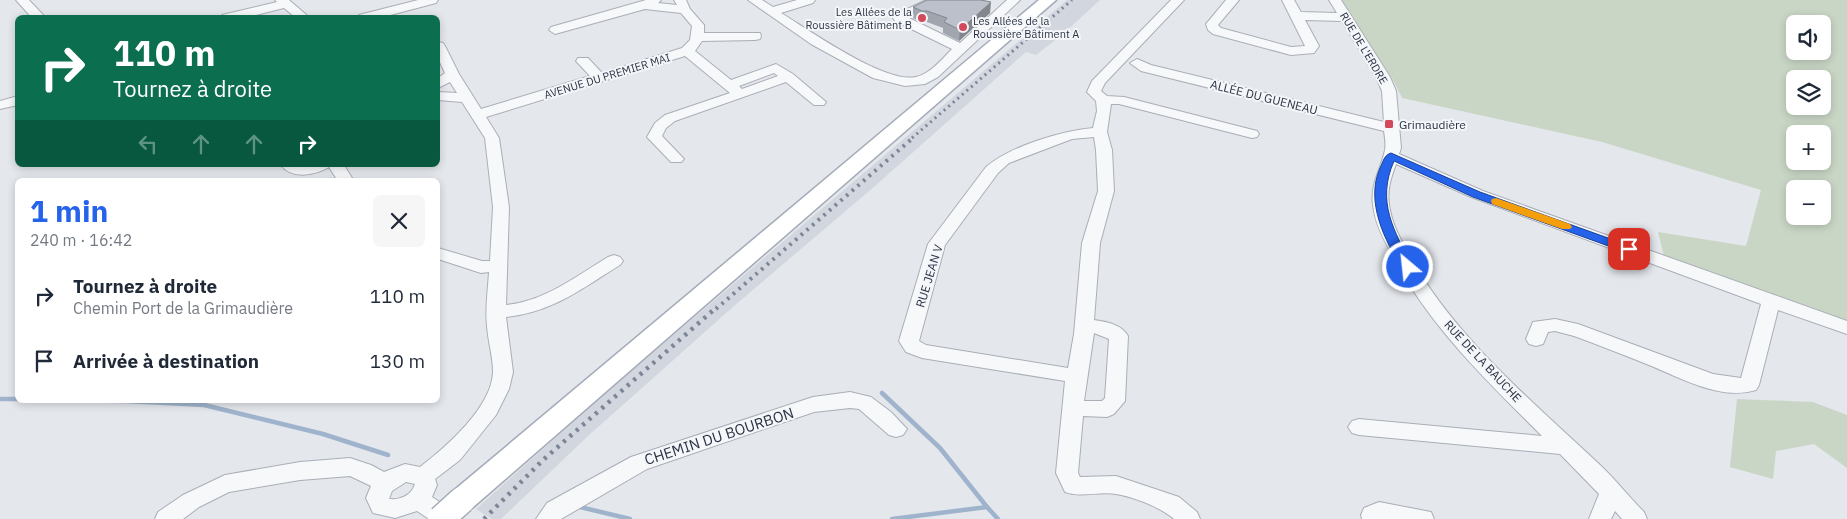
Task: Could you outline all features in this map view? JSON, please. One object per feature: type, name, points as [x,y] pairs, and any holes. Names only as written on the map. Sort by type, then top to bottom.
[{"type":"main road","points":[[441,519],[455,510],[1048,0]]},
{"type":"street","points":[[22,0],[37,15]]},
{"type":"street","points":[[376,15],[432,0]]},
{"type":"street","points":[[754,0],[845,58],[878,74],[899,81],[914,82],[927,77],[1010,4]]},
{"type":"street","points":[[772,12],[809,0]]},
{"type":"street","points":[[936,0],[899,18],[960,48]]},
{"type":"street","points":[[1178,0],[1099,82],[1094,92],[1102,100],[1104,111],[1100,132],[1104,150],[1106,192],[1091,243],[1084,324],[1076,376],[1068,473],[1073,486],[1116,485],[1171,503],[1189,519]]},
{"type":"street","points":[[1234,0],[1212,24],[1212,27],[1217,32],[1291,51],[1310,50],[1312,46],[1288,0]]},
{"type":"street","name":"RUE DE L'ERDRE","points":[[1335,0],[1383,77],[1389,91],[1393,148],[1391,156]]},
{"type":"street","points":[[237,15],[283,2],[301,15]]},
{"type":"street","points":[[555,30],[641,3],[683,5],[698,25],[698,37],[756,36]]},
{"type":"street","points":[[990,4],[1010,4]]},
{"type":"street","points":[[415,6],[420,15]]},
{"type":"street","points":[[1298,16],[1346,17]]},
{"type":"street","name":"AVENUE DU PREMIER MAI","points":[[478,115],[687,51],[695,44],[698,37]]},
{"type":"street","points":[[422,477],[452,454],[489,410],[499,390],[503,372],[496,323],[500,206],[492,138],[452,74],[440,50]]},
{"type":"street","points":[[687,51],[735,89]]},
{"type":"street","points":[[583,61],[600,78]]},
{"type":"street","name":"ALLÉE DU GUENEAU","points":[[1137,62],[1146,68],[1392,128]]},
{"type":"street","points":[[676,159],[654,137],[660,126],[670,118],[735,89],[776,68],[819,102]]},
{"type":"street","points":[[440,83],[452,74]]},
{"type":"street","points":[[440,96],[467,98]]},
{"type":"street","points":[[1102,100],[1119,100],[1252,134]]},
{"type":"street","points":[[0,105],[15,101]]},
{"type":"street","name":"RUE JEAN V","points":[[1076,376],[922,351],[913,347],[909,341],[937,244],[992,170],[1004,160],[1070,135],[1100,132]]},
{"type":"street","points":[[1391,156],[1476,194],[1847,328]]},
{"type":"street","name":"RUE DE LA BAUCHE","points":[[1391,156],[1380,188],[1381,206],[1388,231],[1424,294],[1462,342],[1505,387],[1567,446],[1636,519]]},
{"type":"street","points":[[337,167],[344,178]]},
{"type":"street","points":[[440,254],[481,267],[498,266]]},
{"type":"street","points":[[496,312],[526,309],[549,302],[614,261]]},
{"type":"street","points":[[1536,339],[1540,327],[1554,324],[1578,330],[1710,381],[1729,385],[1749,384],[1771,300]]},
{"type":"street","points":[[1074,408],[1107,409],[1115,401],[1118,336],[1107,329],[1084,324]]},
{"type":"street","name":"CHEMIN DU BOURBON","points":[[547,519],[555,510],[639,463],[813,406],[850,400],[864,402],[884,417],[896,430]]},
{"type":"street","points":[[1359,427],[1567,446]]},
{"type":"street","points":[[166,519],[190,501],[225,484],[300,471],[350,467],[363,471],[385,483]]},
{"type":"street","points":[[405,473],[418,474],[422,477],[426,485],[418,500],[398,509],[381,506],[377,498],[385,483],[405,473]]},
{"type":"street","points":[[1600,519],[1608,499],[1615,495]]},
{"type":"street","points":[[418,500],[455,510]]},
{"type":"street","points":[[1373,519],[1372,515],[1379,511],[1423,519]]},
{"type":"shaded area","points":[[1067,0],[1100,0],[1063,34],[1036,55],[1026,52],[875,186],[734,306],[588,436],[501,519],[492,519],[476,509],[610,389]]},
{"type":"green space","points":[[1340,0],[1847,0],[1847,321],[1664,256],[1658,232],[1746,246],[1761,190],[1602,142],[1402,98],[1392,78]]},
{"type":"green space","points":[[1737,399],[1813,402],[1847,415],[1847,468],[1814,444],[1776,451],[1773,479],[1730,467]]},
{"type":"building","points":[[927,0],[981,0],[991,2],[960,30],[944,22],[947,18],[913,7]]},
{"type":"waterway","points":[[882,393],[940,448],[987,507]]},
{"type":"waterway","points":[[0,399],[15,399]]},
{"type":"waterway","points":[[165,403],[204,405],[323,434],[388,455]]},
{"type":"waterway","points":[[580,507],[630,519]]},
{"type":"waterway","points":[[892,519],[987,507]]},
{"type":"waterway","points":[[987,507],[998,519]]},
{"type":"railway","points":[[912,138],[1072,0]]},
{"type":"railway","points":[[716,309],[914,137]]},
{"type":"railway","points":[[484,519],[543,460],[717,307]]},
{"type":"slow traffic","points":[[1496,201],[1566,227]]},
{"type":"place","name":"Les Allées de la Roussière Bâtiment B","points":[[922,18]]},
{"type":"place","name":"Les Allées de la Roussière Bâtiment A","points":[[963,27]]},
{"type":"place","name":"Grimaudière","points":[[1389,124]]},
{"type":"route","points":[[1408,267],[1388,231],[1381,206],[1380,188],[1391,156],[1476,194],[1629,249]]}]
